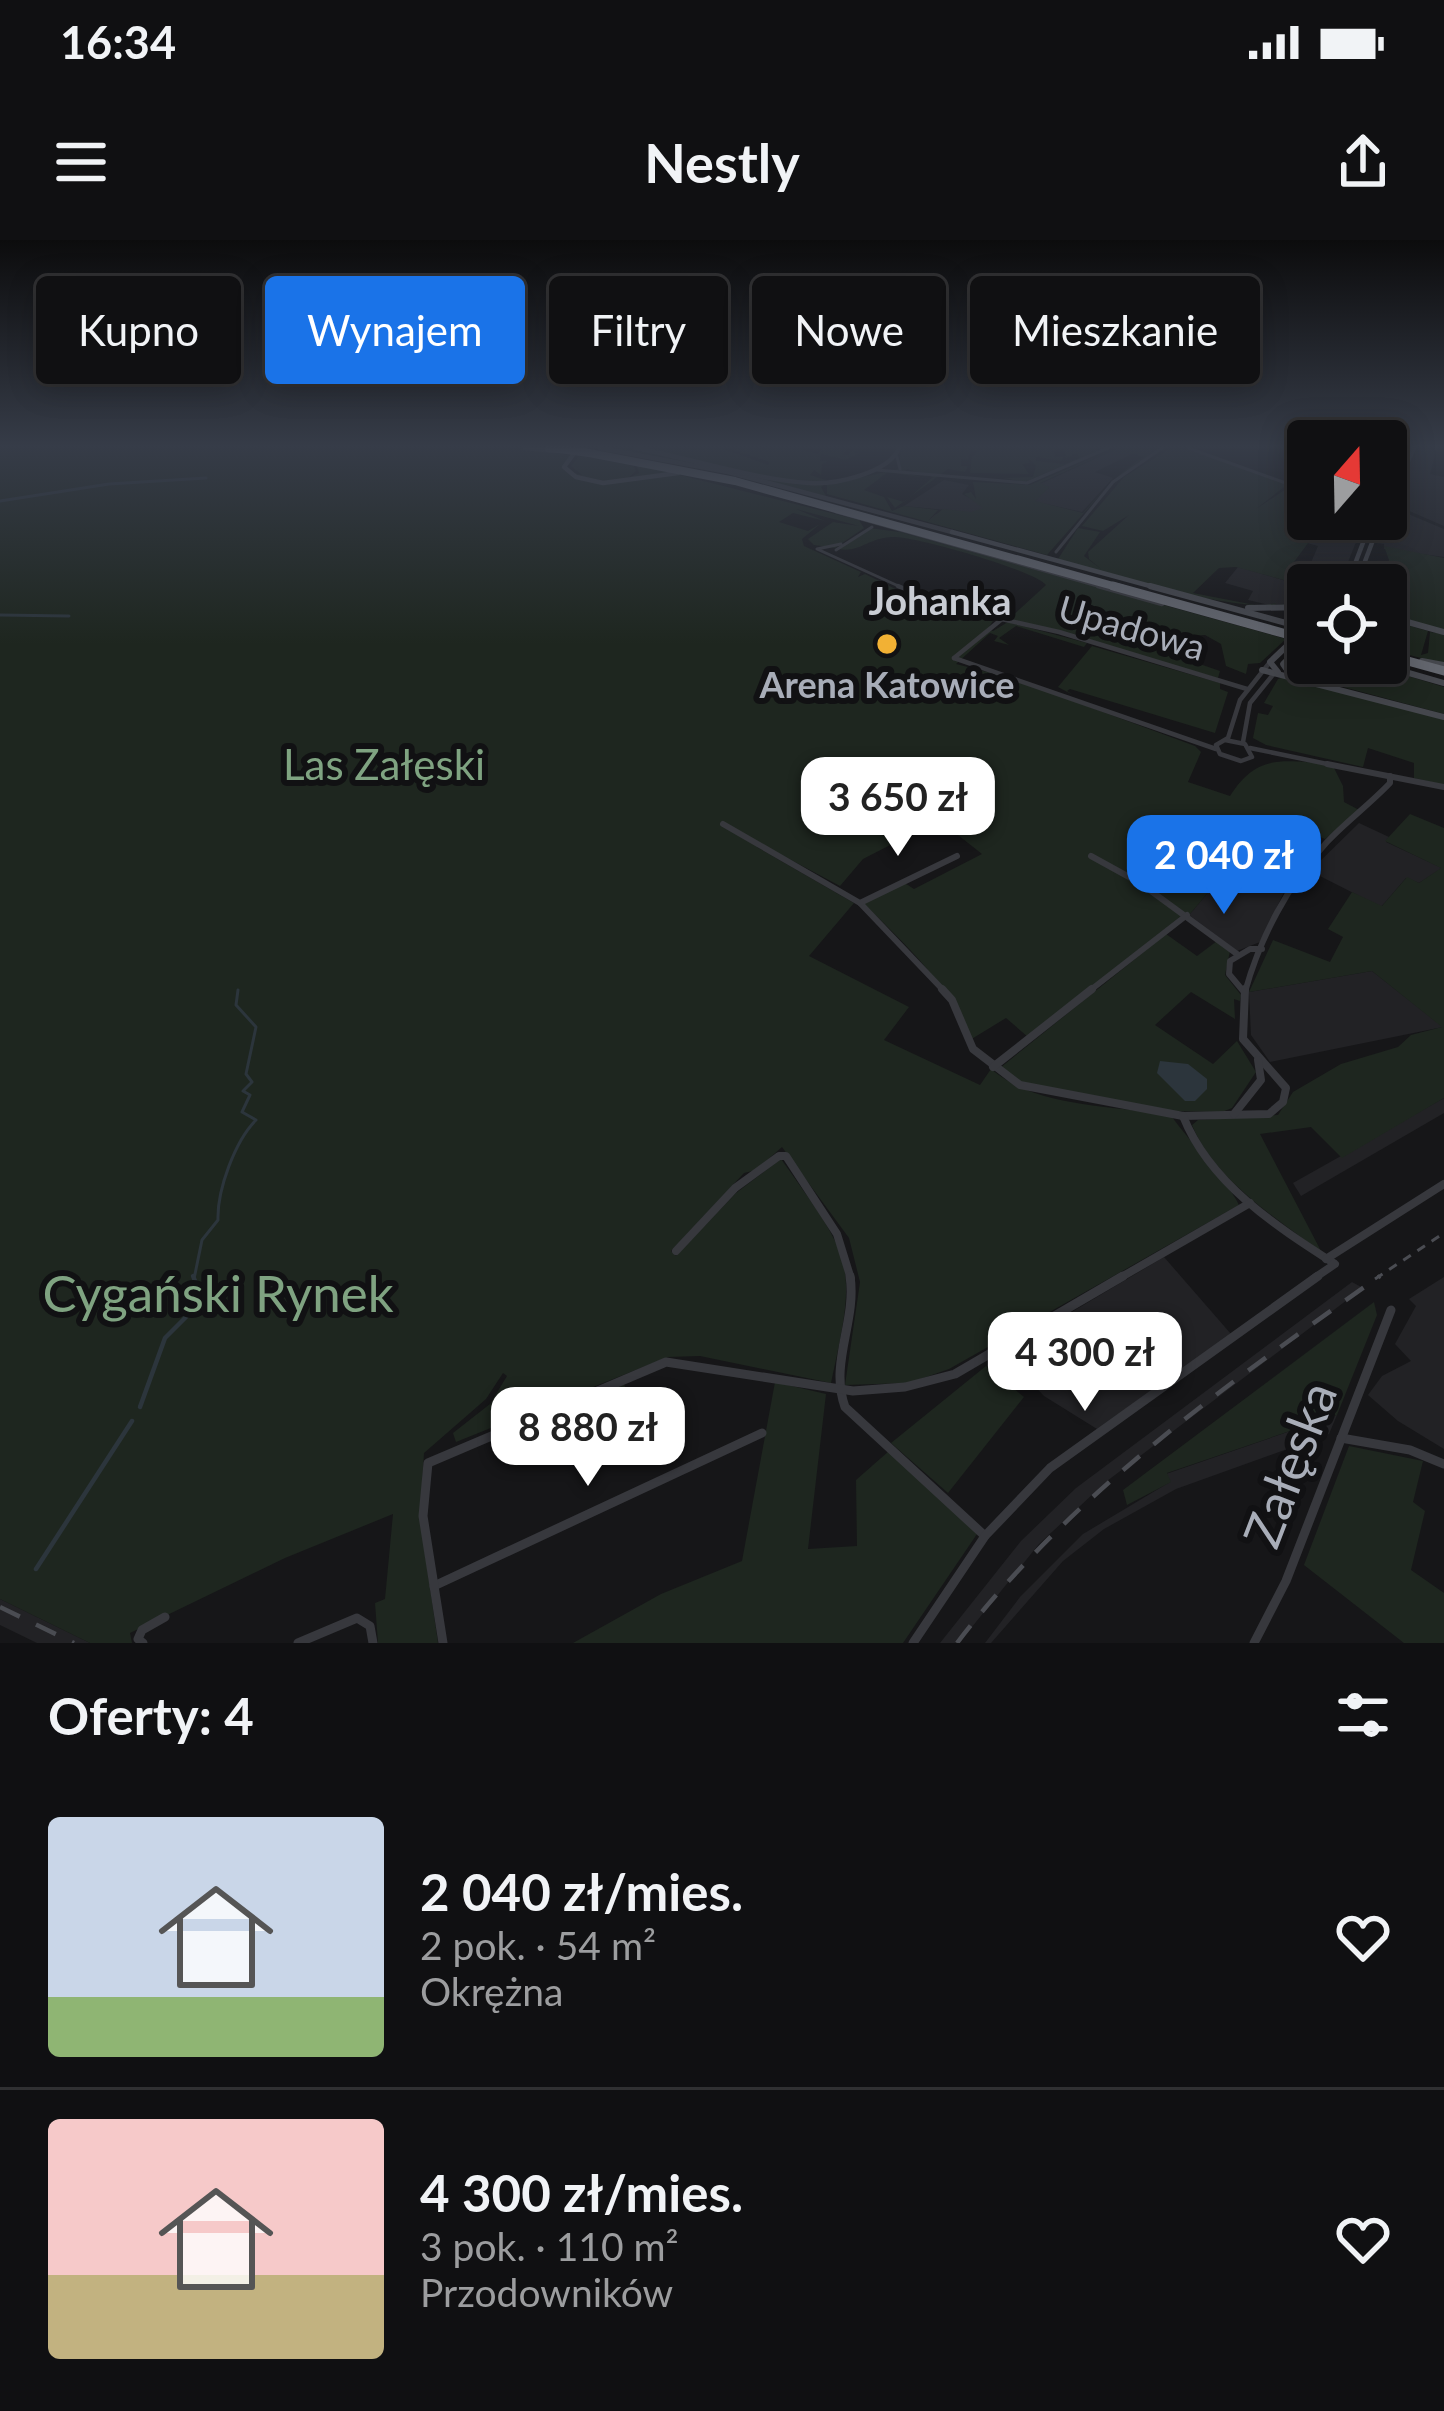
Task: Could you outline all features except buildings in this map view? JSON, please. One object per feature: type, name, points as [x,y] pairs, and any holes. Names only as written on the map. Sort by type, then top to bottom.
[{"type":"highway","points":[[861,513],[1287,632]]},
{"type":"highway","points":[[869,513],[952,532]]},
{"type":"highway","points":[[901,521],[1287,631]]},
{"type":"highway","points":[[1066,577],[1138,593]]},
{"type":"highway","points":[[1407,663],[1444,675]]},
{"type":"main road","points":[[841,513],[1162,604],[1287,632]]},
{"type":"main road","points":[[952,532],[1036,555],[1053,555],[1072,565],[1194,598],[1287,630]]},
{"type":"main road","points":[[1194,598],[1259,609],[1287,608]]},
{"type":"main road","points":[[1386,617],[1444,632],[1386,617]]},
{"type":"main road","points":[[1276,670],[1287,650]]},
{"type":"main road","points":[[1276,670],[1287,658]]},
{"type":"main road","points":[[1407,659],[1422,661],[1444,675]]},
{"type":"main road","points":[[1276,670],[1444,717]]},
{"type":"main road","points":[[1407,672],[1444,675]]},
{"type":"street","points":[[839,513],[866,525],[1162,604]]},
{"type":"street","points":[[886,513],[952,532]]},
{"type":"street","points":[[1053,555],[1086,513]]},
{"type":"street","points":[[840,558],[817,550],[839,547],[866,525]]},
{"type":"street","points":[[839,547],[846,564]]},
{"type":"street","name":"Upadowa","points":[[832,559],[928,600],[1247,689]]},
{"type":"street","points":[[1001,620],[954,658],[1185,734],[1233,760],[1249,750]]},
{"type":"street","points":[[1216,749],[1247,689],[1276,670]]},
{"type":"street","points":[[1249,750],[1244,713],[1276,670]]},
{"type":"street","points":[[1185,734],[1444,788]]},
{"type":"street","points":[[723,824],[860,903],[952,1000],[974,1049],[1031,1090],[1183,1115],[1269,1114],[1286,1094],[1280,1079],[1256,1057],[1241,1033],[1244,992],[1299,879],[1328,840],[1390,783],[1390,776]]},
{"type":"street","points":[[860,903],[958,856]]},
{"type":"street","points":[[1091,856],[1186,915],[1237,954]]},
{"type":"street","points":[[993,1067],[1186,915]]},
{"type":"street","points":[[1244,992],[1228,971],[1230,961],[1237,954],[1262,949]]},
{"type":"street","points":[[1233,1115],[1261,1080],[1256,1057]]},
{"type":"street","points":[[1261,1080],[1280,1079]]},
{"type":"street","points":[[1250,1098],[1255,1108],[1269,1114]]},
{"type":"street","points":[[1183,1115],[1202,1153],[1250,1202],[1331,1262]]},
{"type":"street","points":[[676,1251],[735,1189],[779,1156],[786,1156],[841,1238],[853,1291],[837,1390],[845,1407],[986,1537]]},
{"type":"street","points":[[913,1643],[986,1537],[1051,1468],[1444,1184]]},
{"type":"street","points":[[443,1643],[423,1516],[428,1463],[666,1362],[699,1362],[837,1390],[914,1387],[955,1374],[1250,1202]]},
{"type":"street","name":"Załęska","points":[[1254,1643],[1286,1581],[1391,1310]]},
{"type":"street","points":[[433,1586],[762,1433]]},
{"type":"street","points":[[1341,1438],[1411,1450],[1444,1464]]},
{"type":"street","points":[[142,1643],[138,1639],[142,1630],[165,1617]]},
{"type":"street","points":[[298,1643],[357,1618],[370,1626],[373,1643]]},
{"type":"shaded area","points":[[1009,513],[1024,518],[999,540],[929,520],[936,514]]},
{"type":"shaded area","points":[[1407,513],[1444,529],[1444,557],[1384,549],[1384,544],[1376,543],[1407,540]]},
{"type":"shaded area","points":[[1415,513],[1444,513],[1444,526]]},
{"type":"shaded area","points":[[1357,540],[1348,562],[1343,562],[1349,564],[1310,564],[1318,546],[1307,543]]},
{"type":"shaded area","points":[[1238,567],[1287,581],[1287,604],[1248,600],[1253,591],[1225,583]]},
{"type":"shaded area","points":[[1359,823],[1389,837],[1386,842],[1442,868],[1419,883],[1406,878],[1381,907],[1310,871]]},
{"type":"shaded area","points":[[1288,841],[1315,852],[1290,880],[1260,942],[1237,951],[1189,915],[1212,888],[1208,852]]},
{"type":"shaded area","points":[[1372,971],[1443,1027],[1270,1062],[1251,1035],[1249,992]]},
{"type":"shaded area","points":[[1160,1061],[1188,1064],[1207,1079],[1207,1089],[1195,1101],[1185,1101],[1157,1073]]},
{"type":"shaded area","points":[[1444,1098],[1444,1113],[1301,1196],[1293,1183]]},
{"type":"shaded area","points":[[1164,1257],[1231,1334],[1097,1429],[1044,1396],[1003,1353]]},
{"type":"shaded area","points":[[1444,1277],[1444,1449],[1398,1421],[1368,1395],[1382,1376],[1411,1361],[1395,1344],[1416,1306],[1409,1299]]},
{"type":"shaded area","points":[[1352,1282],[1363,1288],[1107,1481],[1039,1544],[959,1643],[940,1643],[1021,1541],[1076,1488]]},
{"type":"shaded area","points":[[1337,1415],[1329,1434],[1176,1489],[1104,1529],[1063,1561],[991,1643],[985,1643],[1020,1597],[1083,1534],[1170,1482],[1166,1474]]},
{"type":"shaded area","points":[[0,1599],[90,1643],[37,1643],[0,1625]]},
{"type":"green space","points":[[0,513],[792,513],[779,522],[808,531],[820,524],[802,539],[804,546],[861,572],[858,577],[865,574],[918,600],[915,603],[962,620],[965,616],[953,611],[994,619],[988,629],[993,631],[1008,622],[1087,643],[1084,647],[1016,626],[999,638],[1009,645],[994,641],[998,636],[990,633],[956,664],[1011,678],[1195,746],[1201,752],[1188,782],[1230,796],[1251,772],[1274,762],[1332,764],[1343,786],[1344,802],[1361,811],[1325,839],[1298,828],[1257,878],[1209,853],[1212,888],[1189,915],[1185,913],[1028,1037],[1006,1018],[970,1040],[938,983],[863,903],[903,882],[914,889],[982,854],[939,820],[863,859],[840,886],[761,844],[757,847],[854,903],[809,956],[909,1007],[884,1040],[980,1085],[991,1069],[1054,1099],[1172,1117],[1239,1205],[949,1369],[909,1383],[845,1385],[860,1282],[849,1238],[782,1147],[756,1170],[744,1173],[671,1251],[676,1256],[736,1193],[781,1159],[823,1219],[843,1263],[845,1311],[831,1383],[700,1356],[668,1357],[456,1442],[453,1433],[490,1404],[507,1376],[503,1373],[486,1399],[424,1453],[420,1518],[438,1643],[378,1643],[375,1603],[385,1599],[393,1514],[285,1558],[130,1633],[132,1643],[90,1643],[0,1599]]},
{"type":"green space","points":[[813,513],[859,520],[864,528],[835,548],[814,545],[808,539],[833,522],[859,526]]},
{"type":"green space","points":[[897,513],[935,513],[928,521],[937,513],[1084,513],[1047,555]]},
{"type":"green space","points":[[1093,513],[1287,513],[1287,540],[1310,540],[1292,564],[1287,564],[1287,581],[1236,567],[1219,568],[1193,593],[1254,605],[1182,593],[1058,559],[1078,528],[1100,532],[1084,556],[1101,569],[1088,552],[1129,515],[1103,531],[1082,526]]},
{"type":"green space","points":[[869,528],[900,532],[1286,639],[1260,663],[1248,664],[1246,674],[1226,666],[1221,644],[1205,635],[1172,637],[1165,652],[1220,671],[1218,678],[1009,619],[1046,585],[999,563],[893,537],[839,549]]},
{"type":"green space","points":[[1384,546],[1444,558],[1444,631],[1407,621],[1407,564],[1388,564]]},
{"type":"green space","points":[[1407,625],[1428,631],[1421,655],[1428,653],[1430,632],[1444,634],[1444,664],[1407,654]]},
{"type":"green space","points":[[1092,646],[1220,683],[1220,689],[1228,692],[1215,733],[1058,687]]},
{"type":"green space","points":[[1407,676],[1444,687],[1444,714],[1332,684],[1407,684]]},
{"type":"green space","points":[[1278,679],[1444,719],[1444,785],[1414,778],[1414,763],[1368,748],[1363,767],[1253,738],[1258,713],[1268,715],[1273,706],[1264,703]]},
{"type":"green space","points":[[1410,814],[1444,828],[1444,1098],[1342,1158],[1311,1127],[1260,1134],[1322,1253],[1231,1180],[1192,1125],[1198,1120],[1278,1115],[1293,1092],[1341,1064],[1398,1047],[1411,1035],[1442,1027],[1372,971],[1249,992],[1273,940],[1330,962],[1343,937],[1328,929],[1352,892],[1382,906],[1407,877],[1419,883],[1441,868],[1385,841]]},
{"type":"green space","points":[[1166,934],[1197,956],[1217,941],[1230,951],[1225,975],[1241,995],[1240,1001],[1234,999],[1235,1019],[1191,992],[1155,1025],[1213,1064],[1237,1041],[1256,1072],[1232,1108],[1174,1111],[1025,1085],[1000,1068]]},
{"type":"green space","points":[[1374,1302],[1377,1315],[1337,1415],[1167,1473],[1171,1482],[1127,1505],[1123,1490]]},
{"type":"green space","points":[[986,1366],[1024,1397],[948,1493],[891,1443]]},
{"type":"green space","points":[[775,1382],[826,1394],[808,1549],[857,1546],[856,1480],[889,1451],[977,1534],[903,1643],[573,1643],[661,1594],[742,1561]]},
{"type":"green space","points":[[624,1384],[635,1414],[516,1466],[509,1433]]},
{"type":"green space","points":[[1349,1446],[1423,1461],[1413,1502],[1425,1511],[1411,1570],[1444,1593],[1444,1643],[1404,1643],[1304,1565]]},
{"type":"waterway","points":[[0,615],[69,616]]},
{"type":"waterway","points":[[194,1279],[202,1240],[218,1220],[229,1167],[256,1120],[242,1112],[250,1095],[243,1091],[252,1082],[246,1074],[256,1027],[236,1005],[238,990]]},
{"type":"waterway","points":[[140,1407],[165,1338],[190,1313],[198,1288],[194,1279]]},
{"type":"waterway","points":[[36,1569],[132,1421]]},
{"type":"railway","points":[[1375,1279],[1444,1233]]},
{"type":"railway","points":[[957,1643],[1050,1538],[1154,1444],[1380,1276]]},
{"type":"railway","points":[[0,1607],[74,1643]]},
{"type":"place","name":"Arena Katowice","points":[[887,644]]},
{"type":"district","name":"Johanka","points":[[940,600]]},
{"type":"park label","name":"Las Załęski","points":[[384,764]]},
{"type":"park label","name":"Cygański Rynek","points":[[218,1292]]}]
